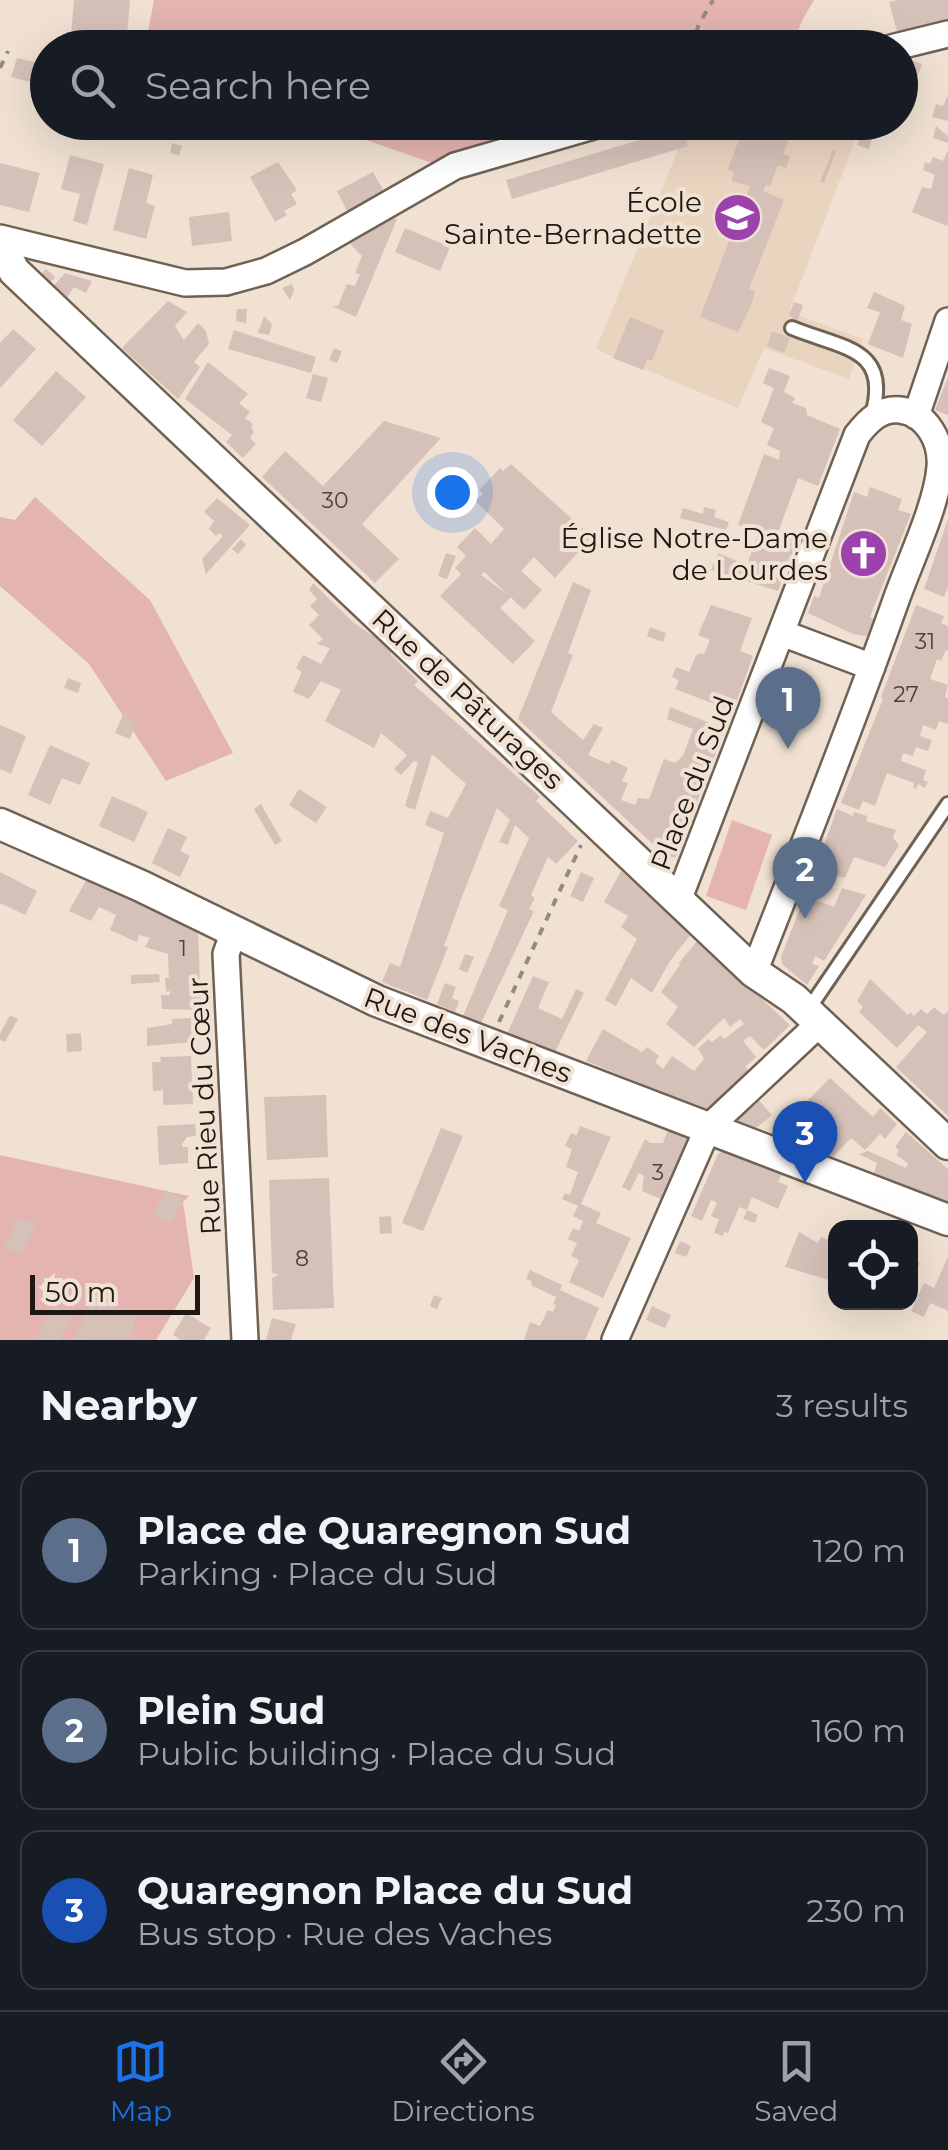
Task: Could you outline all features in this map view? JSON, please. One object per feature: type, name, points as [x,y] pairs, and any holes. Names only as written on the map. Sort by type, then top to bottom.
[{"type":"street","points":[[918,41],[948,34]]},
{"type":"street","points":[[0,241],[185,283],[226,282],[266,271],[305,252],[455,166],[544,140]]},
{"type":"street","name":"Rue de Pâturages","points":[[0,241],[14,271],[754,972],[794,999],[948,1144]]},
{"type":"street","points":[[916,416],[948,322]]},
{"type":"street","points":[[754,972],[872,667],[935,490],[940,466],[934,435],[916,416],[901,410],[871,418]]},
{"type":"street","name":"Place du Sud","points":[[679,898],[848,458],[857,436],[871,418]]},
{"type":"street","points":[[782,633],[872,667]]},
{"type":"street","name":"Rue des Vaches","points":[[0,824],[377,1001],[948,1220]]},
{"type":"street","name":"Rue Rieu du Cœur","points":[[234,931],[226,954],[245,1340]]},
{"type":"street","points":[[614,1340],[708,1128],[813,1018]]},
{"type":"lane","points":[[792,328],[863,357],[873,365],[878,388],[871,418]]},
{"type":"lane","points":[[813,1018],[948,804]]},
{"type":"path","points":[[697,30],[712,0]]},
{"type":"path","points":[[0,68],[8,51]]},
{"type":"path","points":[[489,1044],[594,818]]},
{"type":"shaded area","points":[[154,0],[814,0],[798,30],[148,30]]},
{"type":"shaded area","points":[[366,140],[573,140],[455,171]]},
{"type":"shaded area","name":"École Sainte-Bernadette","points":[[682,140],[855,140],[789,312],[863,339],[849,379],[764,348],[738,408],[596,349]]},
{"type":"shaded area","points":[[35,497],[150,600],[233,753],[166,781],[89,664],[0,586],[0,517],[15,520]]},
{"type":"shaded area","points":[[732,820],[772,835],[746,910],[706,896]]},
{"type":"shaded area","points":[[0,1155],[189,1196],[183,1202],[194,1278],[156,1340],[0,1340]]},
{"type":"building","points":[[74,0],[130,0],[128,30],[71,30]]},
{"type":"building","points":[[948,0],[948,23],[918,30],[897,30],[889,2]]},
{"type":"building","points":[[17,58],[30,61],[30,82],[11,77]]},
{"type":"building","points":[[948,95],[948,121],[932,117],[936,104],[943,106]]},
{"type":"building","points":[[936,126],[948,136],[948,143],[933,138]]},
{"type":"building","points":[[639,140],[686,140],[688,146],[512,199],[506,180]]},
{"type":"building","points":[[739,140],[789,140],[783,154],[790,156],[786,168],[778,165],[770,186],[766,185],[763,191],[784,200],[749,289],[755,291],[738,332],[700,317],[750,186],[731,181],[734,172],[728,169]]},
{"type":"building","points":[[859,140],[872,140],[869,149],[857,145]]},
{"type":"building","points":[[172,143],[182,146],[179,155],[170,153]]},
{"type":"building","points":[[833,150],[836,151],[824,183],[820,182]]},
{"type":"building","points":[[948,150],[947,226],[912,212],[922,187],[931,189],[935,175],[923,170],[925,162],[930,164],[933,157],[943,161]]},
{"type":"building","points":[[70,155],[104,164],[87,225],[73,221],[80,194],[61,189]]},
{"type":"building","points":[[278,162],[297,190],[291,194],[297,204],[275,222],[250,177]]},
{"type":"building","points":[[0,163],[40,173],[29,212],[0,205]]},
{"type":"building","points":[[129,168],[153,175],[146,203],[155,206],[146,239],[113,230]]},
{"type":"building","points":[[373,172],[384,191],[347,211],[337,191]]},
{"type":"building","points":[[229,212],[232,241],[192,246],[189,217]]},
{"type":"building","points":[[390,218],[397,219],[356,317],[332,306],[338,306],[347,284],[355,286],[360,274],[355,273],[362,256],[350,244]]},
{"type":"building","points":[[405,228],[450,247],[440,271],[395,252]]},
{"type":"building","points":[[46,269],[55,277],[48,286],[38,277]]},
{"type":"building","points":[[65,273],[92,281],[86,293],[74,287],[65,301],[51,289]]},
{"type":"building","points":[[292,284],[294,290],[290,300],[282,288]]},
{"type":"building","points":[[874,292],[905,306],[901,320],[912,324],[903,358],[868,344],[880,312],[867,308]]},
{"type":"building","points":[[168,301],[187,312],[175,326],[184,340],[198,323],[206,331],[209,344],[194,362],[200,367],[178,399],[122,348]]},
{"type":"building","points":[[794,302],[803,305],[797,322],[789,315]]},
{"type":"building","points":[[237,309],[247,309],[246,323],[236,321]]},
{"type":"building","points":[[264,316],[272,324],[269,335],[258,333]]},
{"type":"building","points":[[630,317],[664,331],[652,361],[647,359],[643,370],[613,358]]},
{"type":"building","points":[[13,329],[36,349],[0,388],[0,343]]},
{"type":"building","points":[[234,330],[316,357],[311,373],[228,349]]},
{"type":"building","points":[[772,331],[790,338],[784,353],[767,346]]},
{"type":"building","points":[[334,348],[342,351],[337,363],[329,360]]},
{"type":"building","points":[[208,362],[248,394],[239,403],[250,412],[245,418],[253,424],[250,438],[256,444],[243,458],[226,442],[232,435],[185,399]]},
{"type":"building","points":[[769,368],[790,376],[784,392],[795,398],[792,403],[806,408],[807,415],[840,429],[818,486],[798,478],[776,538],[780,540],[783,532],[798,538],[778,591],[711,570],[718,553],[747,565],[758,534],[738,525],[764,454],[779,460],[780,451],[767,445],[774,428],[761,422],[774,388],[763,383]]},
{"type":"building","points":[[56,371],[86,397],[42,446],[13,420]]},
{"type":"building","points":[[313,374],[328,378],[321,402],[306,398]]},
{"type":"building","points":[[948,377],[948,415],[935,410]]},
{"type":"building","points":[[384,421],[441,438],[362,524],[399,559],[375,583],[262,477],[285,451],[323,486]]},
{"type":"building","points":[[511,464],[592,537],[555,578],[534,557],[521,571],[542,590],[524,610],[511,597],[500,608],[535,641],[513,664],[440,596],[461,574],[455,568],[466,556],[457,547],[475,528],[491,544],[504,529],[475,501],[483,494],[479,490],[500,468],[503,471]],"holes":[[[484,572],[508,595],[481,575]]]},
{"type":"building","name":"Église Notre-Dame de Lourdes","points":[[870,487],[902,499],[898,510],[911,514],[870,617],[874,619],[867,636],[853,634],[808,613],[814,596],[819,598],[854,492],[867,497]]},
{"type":"building","points":[[217,498],[250,525],[206,574],[202,559],[223,536],[216,536],[209,529],[214,521],[204,512]]},
{"type":"building","points":[[704,507],[716,510],[714,517],[729,522],[726,530],[680,518],[683,508],[703,514]]},
{"type":"building","points":[[948,519],[948,587],[944,597],[924,589]]},
{"type":"building","points":[[241,539],[246,545],[238,554],[232,549]]},
{"type":"building","points":[[446,553],[456,556],[447,579],[438,576]]},
{"type":"building","points":[[573,582],[591,590],[568,653],[573,655],[551,712],[583,740],[594,724],[603,728],[588,755],[628,768],[622,781],[628,783],[621,800],[635,805],[638,798],[649,799],[664,759],[675,763],[683,756],[693,729],[667,719],[670,707],[725,729],[676,857],[668,858],[518,719]]},
{"type":"building","points":[[313,583],[354,623],[390,647],[391,655],[418,681],[414,685],[540,797],[536,801],[578,841],[556,864],[548,857],[531,895],[535,898],[529,909],[534,911],[481,1023],[463,1016],[508,910],[499,906],[529,838],[515,825],[508,845],[499,842],[510,820],[497,808],[427,1000],[382,982],[390,963],[400,967],[444,833],[425,825],[430,811],[448,818],[466,784],[432,754],[415,810],[405,806],[418,762],[414,761],[401,775],[394,769],[407,755],[381,733],[374,748],[325,721],[341,690],[321,681],[309,699],[293,692],[302,672],[296,668],[303,655],[321,664],[330,648],[317,644],[323,639],[309,625],[319,615],[310,606],[317,599],[309,590]]},
{"type":"building","points":[[711,605],[752,618],[740,651],[753,656],[733,711],[675,689],[679,680],[672,677],[676,667],[689,672],[696,656],[704,654],[710,640],[698,635]]},
{"type":"building","points":[[916,605],[944,616],[941,623],[948,626],[948,651],[941,661],[937,659],[930,679],[948,685],[948,724],[939,721],[936,730],[923,725],[920,736],[932,740],[928,751],[916,747],[913,756],[903,753],[901,761],[926,770],[925,788],[918,784],[913,788],[914,783],[887,773],[875,806],[863,801],[859,810],[841,803]]},
{"type":"building","points":[[650,627],[666,633],[663,642],[647,636]]},
{"type":"building","points":[[68,678],[81,683],[78,693],[64,688]]},
{"type":"building","points":[[124,712],[136,724],[130,739],[115,733]]},
{"type":"building","points":[[0,725],[26,736],[11,774],[0,769]]},
{"type":"building","points":[[50,745],[90,763],[80,785],[62,778],[50,805],[28,795]]},
{"type":"building","points":[[299,789],[327,807],[316,823],[289,805]]},
{"type":"building","points":[[112,796],[148,812],[134,842],[99,826]]},
{"type":"building","points":[[261,804],[282,841],[275,845],[254,809]]},
{"type":"building","points":[[837,809],[853,816],[854,812],[867,816],[866,821],[896,830],[893,838],[899,845],[885,867],[854,857],[845,878],[815,870]]},
{"type":"building","points":[[168,828],[187,837],[180,851],[190,856],[180,877],[152,863]]},
{"type":"building","points":[[621,871],[691,934],[652,993],[631,978],[616,1006],[605,1000],[637,939],[621,927],[628,916],[604,902]]},
{"type":"building","points":[[0,872],[37,891],[25,915],[0,903]]},
{"type":"building","points":[[581,872],[594,878],[583,902],[570,896]]},
{"type":"building","points":[[88,877],[198,931],[201,1010],[162,1009],[161,995],[170,995],[165,978],[169,978],[168,954],[145,947],[150,938],[139,935],[137,942],[110,930],[116,915],[99,907],[91,921],[69,911]]},
{"type":"building","points":[[842,888],[866,895],[824,961],[815,956],[812,964],[819,966],[807,985],[782,964],[781,957],[805,896],[834,907]]},
{"type":"building","points":[[698,940],[790,1025],[764,1050],[750,1036],[743,1041],[756,1057],[745,1067],[751,1073],[708,1111],[586,1061],[603,1029],[642,1052],[647,1047],[659,1056],[655,1062],[663,1069],[672,1056],[694,1071],[704,1059],[698,1049],[708,1039],[712,1042],[721,1035],[724,1039],[744,1024],[740,1019],[730,1027],[724,1018],[694,1047],[666,1024],[678,1007],[661,992]]},
{"type":"building","points":[[465,954],[474,957],[467,973],[459,969]]},
{"type":"building","points":[[159,974],[160,982],[131,984],[131,975]]},
{"type":"building","points":[[533,976],[549,982],[538,1008],[562,1019],[576,989],[584,993],[555,1052],[507,1034]]},
{"type":"building","points":[[870,979],[908,1015],[910,1012],[914,1016],[921,1009],[927,1014],[934,1007],[944,1015],[948,1011],[948,1116],[896,1067],[927,1032],[918,1025],[897,1048],[859,1012],[863,1007],[857,1001]]},
{"type":"building","points":[[445,983],[456,987],[452,998],[459,1001],[455,1012],[437,1004]]},
{"type":"building","points":[[10,1015],[18,1019],[5,1042],[0,1040],[0,1034]]},
{"type":"building","points":[[191,1018],[192,1042],[147,1046],[147,1028],[172,1024],[172,1019]]},
{"type":"building","points":[[81,1033],[82,1051],[67,1052],[66,1034]]},
{"type":"building","points":[[191,1056],[193,1104],[163,1105],[163,1090],[153,1091],[152,1062],[161,1062],[160,1057]]},
{"type":"building","points":[[830,1078],[873,1117],[880,1108],[897,1124],[885,1139],[880,1134],[865,1150],[851,1138],[833,1157],[809,1148],[825,1127],[801,1107]]},
{"type":"building","points":[[326,1095],[328,1157],[267,1160],[264,1097]]},
{"type":"building","points":[[757,1098],[772,1115],[756,1128],[733,1120]]},
{"type":"building","points":[[195,1124],[196,1136],[187,1137],[182,1144],[188,1147],[188,1163],[159,1165],[157,1126]]},
{"type":"building","points":[[580,1126],[611,1137],[581,1204],[601,1213],[596,1223],[631,1238],[603,1298],[569,1282],[579,1260],[571,1256],[577,1243],[568,1239],[573,1228],[579,1231],[583,1221],[573,1216],[578,1206],[562,1199],[565,1193],[570,1195],[578,1172],[566,1167],[572,1149],[565,1146]]},
{"type":"building","points":[[441,1128],[463,1136],[423,1231],[402,1223]]},
{"type":"building","points":[[668,1130],[693,1139],[665,1201],[642,1191],[644,1176],[639,1173],[630,1191],[622,1187],[645,1139],[663,1143]]},
{"type":"building","points":[[906,1132],[948,1169],[948,1202],[874,1173],[877,1163],[859,1154],[868,1151],[906,1168],[908,1163],[896,1155],[899,1150],[895,1147]]},
{"type":"building","points":[[723,1151],[782,1174],[778,1182],[788,1186],[778,1209],[752,1197],[747,1210],[739,1207],[723,1236],[714,1233],[719,1219],[711,1216],[717,1203],[711,1200],[702,1221],[691,1216],[718,1154]]},
{"type":"building","points":[[329,1178],[334,1308],[273,1310],[272,1278],[279,1275],[272,1273],[269,1180]]},
{"type":"building","points":[[165,1190],[183,1199],[172,1223],[153,1216]]},
{"type":"building","points":[[747,1210],[758,1215],[755,1223],[743,1219]]},
{"type":"building","points":[[391,1216],[392,1233],[380,1234],[379,1217]]},
{"type":"building","points":[[18,1217],[36,1224],[22,1255],[4,1247]]},
{"type":"building","points":[[799,1232],[818,1243],[821,1237],[828,1240],[828,1280],[785,1267]]},
{"type":"building","points":[[680,1241],[691,1246],[686,1257],[675,1253]]},
{"type":"building","points":[[948,1257],[948,1311],[930,1303],[924,1317],[911,1311],[918,1310],[918,1296],[924,1283],[934,1288]]},
{"type":"building","points":[[530,1270],[562,1285],[560,1290],[599,1308],[585,1340],[524,1340],[530,1322],[540,1326],[548,1310],[553,1312],[556,1305],[556,1297],[526,1279]]},
{"type":"building","points":[[434,1295],[442,1298],[437,1309],[430,1306]]},
{"type":"building","points":[[94,1297],[136,1316],[130,1338],[74,1340]]},
{"type":"building","points":[[53,1306],[73,1315],[60,1340],[37,1340]]},
{"type":"building","points":[[652,1306],[671,1315],[665,1328],[646,1320]]},
{"type":"building","points":[[186,1313],[211,1328],[204,1340],[181,1340],[173,1335]]},
{"type":"building","points":[[272,1318],[296,1324],[291,1340],[266,1340]]},
{"type":"place","name":"École Sainte-Bernadette","points":[[737,218]]},
{"type":"place","name":"Église Notre-Dame de Lourdes","points":[[863,554]]},
{"type":"place","name":"Place de Quaregnon Sud","points":[[788,749]]},
{"type":"place","name":"Plein Sud","points":[[805,919]]},
{"type":"place","name":"Quaregnon Place du Sud","points":[[805,1183]]}]
